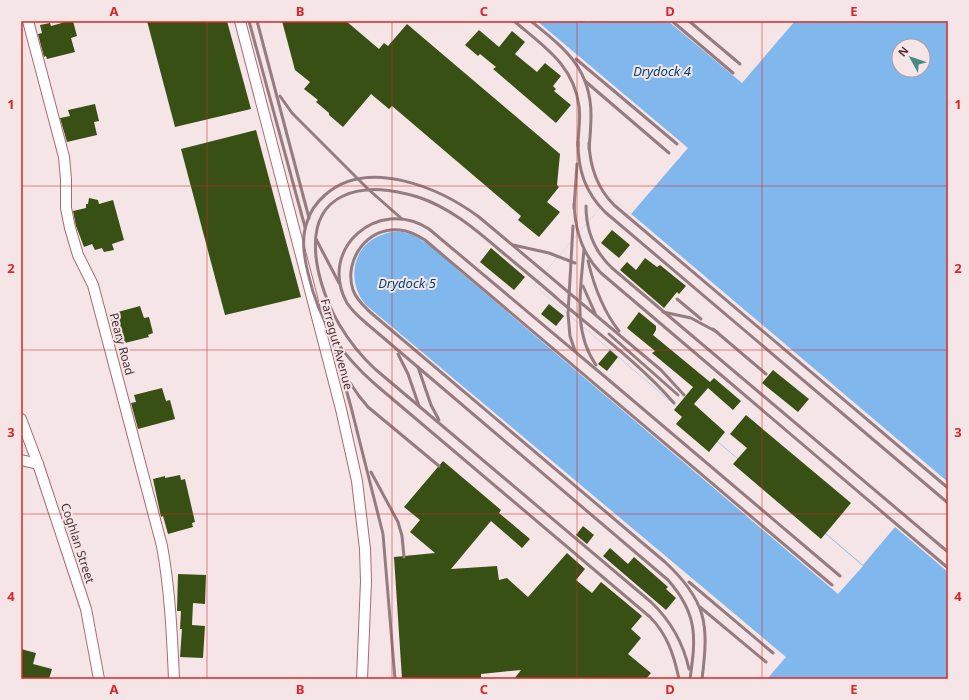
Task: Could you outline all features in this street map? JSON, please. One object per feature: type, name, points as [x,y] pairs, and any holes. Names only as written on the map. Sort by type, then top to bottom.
[{"type":"street","name":"Peary Road","points":[[28,21],[64,158],[66,208],[70,228],[78,255],[94,285],[162,546],[166,566],[170,608],[174,679]]},
{"type":"street","name":"Farragut Avenue","points":[[240,21],[341,409],[357,481],[365,549],[366,581],[362,679]]},
{"type":"street","name":"Coghlan Street","points":[[21,419],[38,464],[86,609],[99,679]]},
{"type":"street","points":[[21,460],[38,464]]},
{"type":"water","points":[[537,21],[668,21],[742,83],[795,21],[948,21],[948,679],[767,679],[786,657],[366,305],[356,287],[354,277],[358,257],[362,249],[379,236],[389,233],[403,232],[429,245],[838,594],[863,566],[534,285],[610,196],[631,214],[688,148]]},
{"type":"pier","points":[[610,196],[948,482],[948,572],[895,527],[863,565],[534,285]]},
{"type":"building","points":[[73,21],[77,36],[71,38],[75,52],[47,59],[46,56],[44,57],[38,34],[42,33],[40,25],[50,23],[51,26]]},
{"type":"building","points":[[147,21],[227,21],[251,109],[175,127]]},
{"type":"building","points":[[282,21],[346,21],[379,49],[384,43],[388,46],[407,24],[560,154],[557,185],[559,187],[547,202],[560,212],[539,237],[518,220],[521,216],[392,106],[389,109],[371,94],[343,127],[316,102],[318,100],[304,89],[310,82],[295,70]]},
{"type":"building","points":[[479,30],[499,47],[512,31],[525,42],[515,54],[537,72],[545,63],[561,76],[553,86],[556,89],[554,91],[571,105],[556,123],[493,69],[496,67],[480,54],[478,56],[465,45]]},
{"type":"building","points":[[95,104],[99,121],[94,122],[97,135],[67,142],[60,118],[70,116],[68,110]]},
{"type":"building","points":[[256,130],[301,297],[225,315],[181,149]]},
{"type":"building","points":[[89,198],[98,200],[99,204],[113,200],[124,240],[112,244],[114,250],[104,252],[102,248],[95,250],[92,244],[84,247],[76,226],[73,211],[86,208]]},
{"type":"building","points":[[612,230],[630,245],[619,258],[601,243]]},
{"type":"building","points":[[491,248],[525,277],[514,290],[480,262]]},
{"type":"building","points":[[645,258],[657,267],[660,265],[686,286],[679,294],[677,292],[664,308],[620,270],[627,262],[636,270]]},
{"type":"building","points":[[549,304],[564,316],[556,326],[541,314]]},
{"type":"building","points":[[140,306],[144,318],[149,317],[153,333],[148,335],[149,337],[117,345],[111,320],[115,319],[114,313]]},
{"type":"building","points":[[639,312],[656,326],[656,330],[653,335],[710,382],[714,378],[741,401],[733,410],[708,388],[694,404],[725,432],[709,452],[676,424],[682,417],[674,410],[693,387],[652,353],[655,351],[627,328]]},
{"type":"building","points":[[610,350],[618,357],[607,371],[598,364]]},
{"type":"building","points":[[773,370],[809,399],[798,412],[762,383]]},
{"type":"building","points":[[162,388],[166,401],[170,400],[175,419],[138,429],[131,403],[136,402],[134,395]]},
{"type":"building","points":[[746,415],[851,503],[821,539],[733,464],[747,448],[730,434]]},
{"type":"building","points":[[443,461],[501,510],[499,513],[530,539],[522,548],[491,521],[451,569],[497,566],[499,580],[507,578],[528,597],[567,553],[585,569],[576,580],[592,593],[601,582],[642,616],[631,629],[641,638],[628,654],[651,673],[646,679],[514,679],[521,670],[481,674],[481,679],[402,679],[394,557],[435,553],[410,532],[420,520],[404,507]]},
{"type":"building","points":[[180,475],[181,480],[185,479],[195,522],[192,523],[193,527],[168,534],[163,516],[161,517],[153,479],[165,476],[165,478]]},
{"type":"building","points":[[583,526],[594,535],[587,544],[576,535]]},
{"type":"building","points":[[610,548],[628,564],[634,557],[668,587],[666,589],[676,598],[666,610],[603,556]]},
{"type":"building","points":[[178,574],[206,575],[205,604],[193,603],[192,625],[205,626],[203,658],[180,657],[182,629],[180,629],[181,611],[177,611]]},
{"type":"building","points":[[21,649],[36,653],[33,664],[52,669],[49,679],[21,679]]},
{"type":"railway","points":[[249,21],[305,227]]},
{"type":"railway","points":[[257,21],[309,218]]},
{"type":"railway","points":[[514,21],[556,58],[571,79],[576,92],[580,111],[578,146]]},
{"type":"railway","points":[[531,21],[564,50],[581,72],[590,99],[591,119],[589,149]]},
{"type":"railway","points":[[672,21],[733,73]]},
{"type":"railway","points":[[689,21],[740,64]]},
{"type":"railway","points":[[576,59],[677,144]]},
{"type":"railway","points":[[585,81],[669,153]]},
{"type":"railway","points":[[280,96],[292,113],[368,189],[402,219]]},
{"type":"railway","points":[[578,142],[579,162],[584,180],[592,197],[605,212],[948,503]]},
{"type":"railway","points":[[589,143],[591,161],[599,185],[614,205],[948,488]]},
{"type":"railway","points":[[574,208],[577,164]]},
{"type":"railway","points":[[679,679],[669,645],[661,630],[650,617],[376,385],[351,361],[332,335],[325,321],[318,306],[308,273],[304,254],[304,235],[310,215],[325,195],[342,184],[362,178],[382,178],[404,181],[424,187],[445,196],[479,217],[661,370],[684,395]]},
{"type":"railway","points":[[674,403],[648,376],[619,350],[483,236],[463,220],[441,207],[418,197],[400,192],[380,190],[361,191],[343,196],[329,206],[320,220],[316,237],[316,256],[319,274],[325,293],[339,324],[365,359],[651,602],[665,617],[675,632],[680,641],[689,669]]},
{"type":"railway","points":[[574,204],[576,223],[584,250],[594,266],[601,273],[948,568]]},
{"type":"railway","points":[[586,206],[586,215],[592,240],[600,255],[612,268],[948,552]]},
{"type":"railway","points":[[690,679],[694,638],[690,615],[678,592],[668,580],[366,323],[349,306],[340,283],[340,264],[346,247],[358,233],[373,224],[390,219],[410,220],[429,229],[840,576]]},
{"type":"railway","points":[[573,226],[568,314],[570,336],[575,351]]},
{"type":"railway","points":[[702,679],[705,643],[702,614],[697,602],[679,576],[665,562],[370,312],[358,299],[353,290],[351,279],[352,267],[355,257],[368,239],[378,233],[388,230],[400,230],[407,231],[425,240],[832,585]]},
{"type":"railway","points":[[316,239],[339,283]]},
{"type":"railway","points":[[513,245],[549,253],[575,263]]},
{"type":"railway","points":[[584,249],[580,294],[581,324],[588,352],[596,365]]},
{"type":"railway","points":[[588,261],[600,298],[608,315],[619,331]]},
{"type":"railway","points":[[583,286],[595,313]]},
{"type":"railway","points":[[677,299],[701,319]]},
{"type":"railway","points":[[663,312],[691,318],[717,332]]},
{"type":"railway","points":[[713,329],[766,374]]},
{"type":"railway","points":[[609,334],[678,395]]},
{"type":"railway","points":[[333,342],[383,534],[395,679]]},
{"type":"railway","points":[[398,354],[408,374],[419,406]]},
{"type":"railway","points":[[418,367],[431,405],[439,420]]},
{"type":"railway","points":[[346,377],[368,407],[439,466]]},
{"type":"railway","points":[[371,472],[398,522],[402,536],[404,557]]},
{"type":"railway","points":[[689,582],[773,653]]},
{"type":"railway","points":[[700,607],[766,662]]},
{"type":"water label","name":"Drydock 4","points":[[662,71]]},
{"type":"water label","name":"Drydock 5","points":[[407,283]]}]
